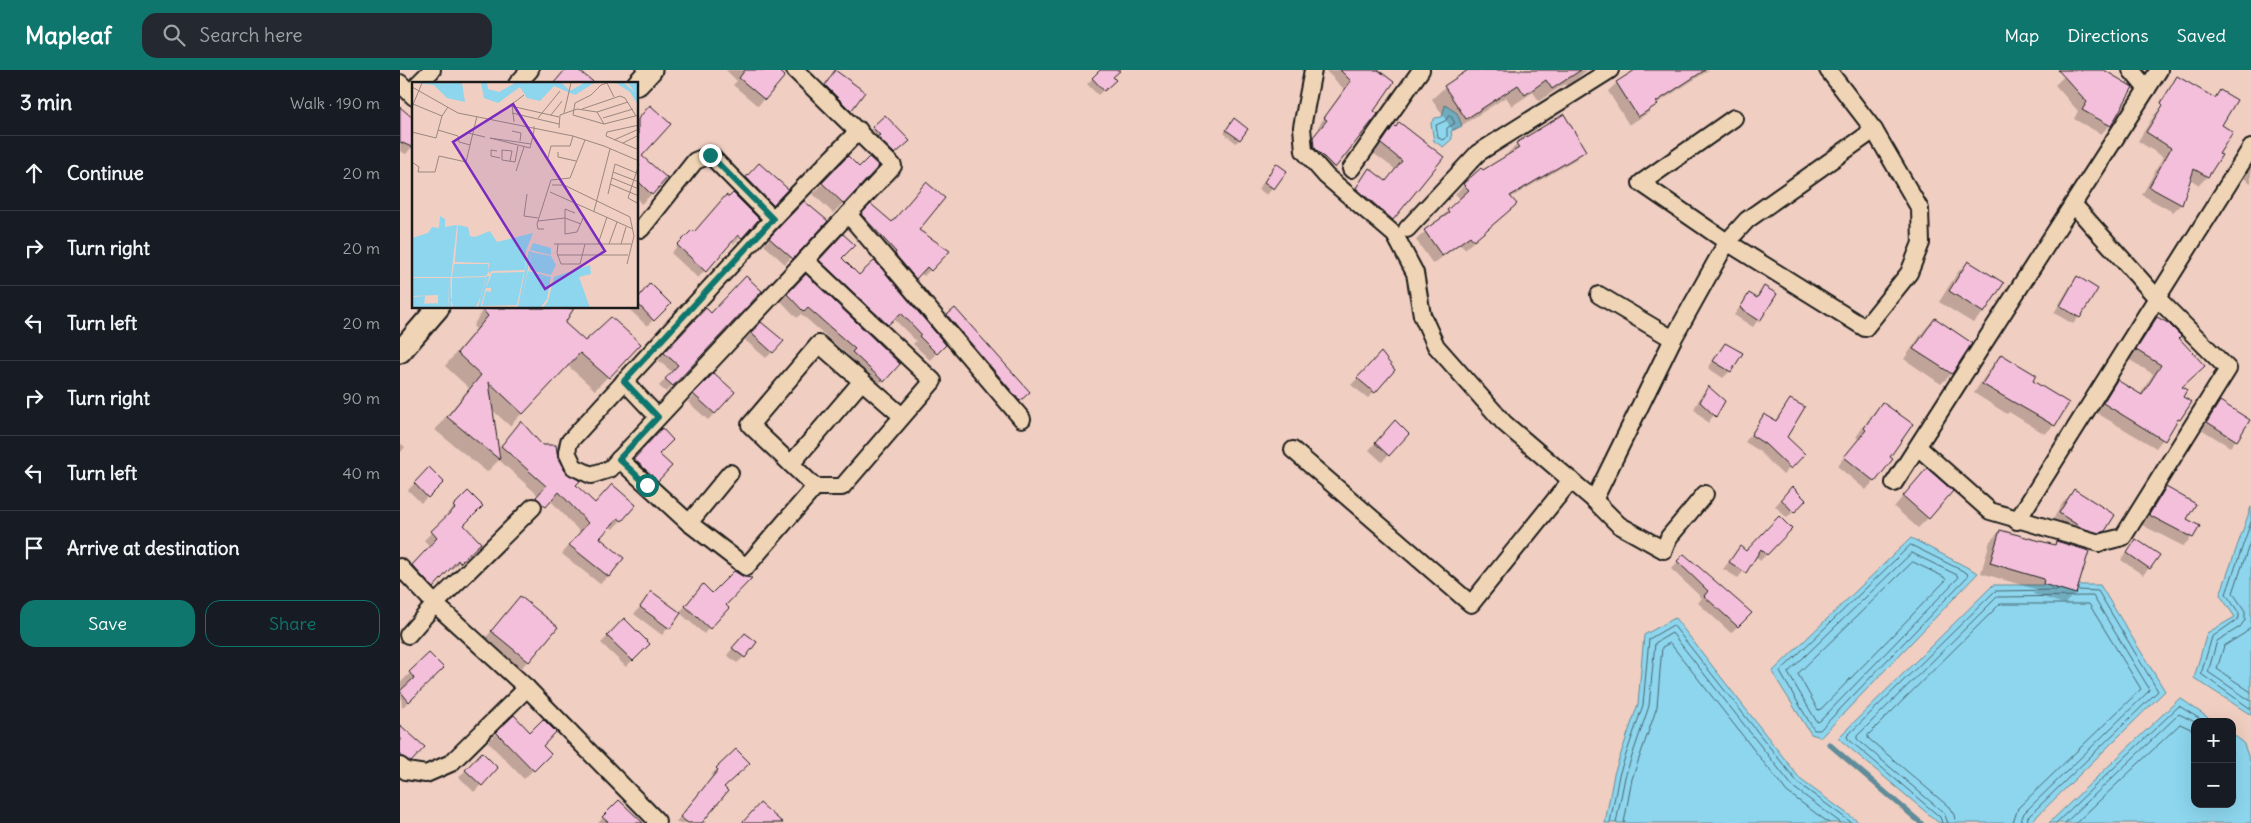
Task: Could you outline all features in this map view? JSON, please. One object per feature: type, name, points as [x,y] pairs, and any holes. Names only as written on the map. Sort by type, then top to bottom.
[{"type":"main road","points":[[639,83],[651,70]]},
{"type":"main road","points":[[400,352],[437,309]]},
{"type":"street","points":[[419,82],[432,70]]},
{"type":"street","points":[[519,82],[530,70]]},
{"type":"street","points":[[795,70],[858,130],[893,166],[610,469],[591,475],[574,467],[567,452],[569,442],[773,219],[858,130]]},
{"type":"street","points":[[1312,70],[1302,128],[1304,151],[1326,176],[1395,235],[1415,273],[1422,315],[1436,346],[1504,423],[1594,500],[1618,525],[1664,550],[1669,537],[1705,494]]},
{"type":"street","points":[[1351,169],[1421,70]]},
{"type":"street","points":[[1407,229],[1478,153],[1610,70]]},
{"type":"street","points":[[1734,118],[1640,183],[1727,242],[1865,328],[1909,273],[1921,243],[1920,208],[1874,130],[1828,70]]},
{"type":"street","points":[[2131,70],[2147,89]]},
{"type":"street","points":[[1894,483],[2159,70]]},
{"type":"street","points":[[1594,500],[1674,340],[1727,242],[1748,220],[1874,130]]},
{"type":"street","points":[[2017,521],[2251,148]]},
{"type":"street","points":[[641,230],[695,161],[710,155],[773,219]]},
{"type":"street","points":[[1918,447],[1990,511],[2017,521],[2099,543],[2123,537],[2228,369],[2157,298],[2073,204]]},
{"type":"street","points":[[848,214],[1022,419]]},
{"type":"street","points":[[805,260],[933,381],[842,486],[815,487],[750,425],[819,344],[902,416]]},
{"type":"street","points":[[1599,295],[1674,340]]},
{"type":"street","points":[[624,381],[658,417]]},
{"type":"street","points":[[791,464],[862,381]]},
{"type":"street","points":[[1293,450],[1471,604],[1571,480]]},
{"type":"street","points":[[619,459],[689,522],[746,566],[815,487]]},
{"type":"street","points":[[689,522],[730,473]]},
{"type":"street","points":[[408,635],[435,604],[533,507]]},
{"type":"street","points":[[400,567],[435,604],[527,688],[657,821],[655,823]]},
{"type":"street","points":[[400,766],[406,771],[426,774],[451,763],[527,688]]},
{"type":"water","points":[[1445,105],[1457,113],[1462,126],[1451,131],[1452,139],[1443,147],[1434,141],[1431,123],[1435,118],[1442,117]]},
{"type":"water","points":[[2251,507],[2251,715],[2194,678],[2207,633],[2235,617],[2220,595]]},
{"type":"water","points":[[1911,538],[1978,573],[1821,737],[1811,734],[1772,672]]},
{"type":"water","points":[[1993,585],[2100,585],[2165,691],[2030,823],[1939,823],[1838,738]]},
{"type":"water","points":[[1675,618],[1801,780],[1860,823],[1605,823],[1614,774],[1638,704],[1644,635]]},
{"type":"water","points":[[2180,698],[2208,718],[2191,718],[2191,808],[2236,808],[2236,737],[2243,742],[2251,764],[2251,823],[2049,823]]},
{"type":"building","points":[[565,70],[578,70],[593,82],[555,82]]},
{"type":"building","points":[[745,70],[778,70],[785,76],[765,100],[739,78]]},
{"type":"building","points":[[835,70],[865,92],[851,111],[825,85]]},
{"type":"building","points":[[1100,70],[1121,70],[1113,77],[1116,80],[1104,91],[1092,78]]},
{"type":"building","points":[[1340,70],[1378,70],[1394,82],[1374,111],[1378,114],[1335,168],[1314,147],[1313,137],[1327,120],[1324,118],[1351,81]]},
{"type":"building","points":[[1468,70],[1581,70],[1552,89],[1546,80],[1525,95],[1518,85],[1466,119],[1444,86]]},
{"type":"building","points":[[1635,70],[1705,70],[1656,102],[1658,104],[1638,117],[1616,82]]},
{"type":"building","points":[[2058,70],[2104,70],[2133,87],[2111,126],[2082,110],[2087,102]]},
{"type":"building","points":[[2177,76],[2215,98],[2220,90],[2237,100],[2222,125],[2233,132],[2219,154],[2222,155],[2208,177],[2194,169],[2182,205],[2149,187],[2171,148],[2146,132],[2163,105],[2161,103]]},
{"type":"building","points":[[650,105],[671,124],[642,156],[667,178],[652,195],[639,182],[639,118]]},
{"type":"building","points":[[400,107],[412,117],[412,147],[400,142]]},
{"type":"building","points":[[1564,114],[1586,151],[1510,196],[1517,204],[1474,241],[1470,236],[1442,256],[1424,230],[1449,213],[1447,210],[1469,190],[1463,184],[1481,168],[1483,170],[1519,148],[1516,143]]},
{"type":"building","points":[[885,115],[910,141],[895,154],[877,137],[880,135],[872,127]]},
{"type":"building","points":[[1234,118],[1248,129],[1240,140],[1226,130]]},
{"type":"building","points":[[1399,122],[1444,157],[1393,220],[1356,188],[1369,168],[1386,181],[1402,161],[1381,144],[1394,125],[1396,127]]},
{"type":"building","points":[[848,156],[859,167],[869,157],[879,166],[844,204],[822,183]]},
{"type":"building","points":[[759,163],[788,189],[773,205],[746,177]]},
{"type":"building","points":[[1276,163],[1287,171],[1274,189],[1264,182]]},
{"type":"building","points":[[926,182],[945,198],[919,230],[950,251],[931,271],[927,267],[916,279],[895,254],[896,252],[861,214],[871,204],[892,222]]},
{"type":"building","points":[[733,193],[759,219],[742,238],[738,235],[706,272],[677,245],[692,230],[694,232],[726,195],[729,197]]},
{"type":"building","points":[[804,201],[828,221],[793,259],[769,238]]},
{"type":"building","points":[[843,234],[855,245],[842,258],[859,275],[874,261],[878,264],[946,345],[937,354],[919,336],[921,334],[901,313],[888,325],[819,260]]},
{"type":"building","points":[[1968,261],[2004,283],[1984,313],[1949,291]]},
{"type":"building","points":[[806,274],[900,364],[884,382],[852,352],[855,349],[808,308],[804,312],[787,294]]},
{"type":"building","points":[[746,276],[762,291],[673,386],[665,379],[678,365],[664,353],[706,308],[711,313]]},
{"type":"building","points":[[2077,276],[2098,289],[2080,318],[2060,306]]},
{"type":"building","points":[[650,283],[671,304],[654,321],[639,305],[639,297]]},
{"type":"building","points":[[1764,286],[1777,294],[1760,321],[1740,308],[1749,293],[1757,298]]},
{"type":"building","points":[[955,308],[1030,392],[1020,401],[947,315]]},
{"type":"building","points":[[482,309],[573,309],[565,323],[585,341],[611,317],[641,344],[609,378],[580,353],[523,414],[489,382],[500,460],[447,417],[481,375],[457,353],[488,316]]},
{"type":"building","points":[[2157,317],[2168,323],[2181,336],[2179,338],[2205,366],[2182,387],[2187,390],[2183,397],[2192,402],[2180,420],[2178,419],[2165,441],[2103,403],[2117,380],[2142,395],[2161,365],[2136,350]]},
{"type":"building","points":[[1935,318],[1972,343],[1952,374],[1913,349]]},
{"type":"building","points":[[761,322],[784,341],[773,353],[751,333]]},
{"type":"building","points":[[1725,343],[1743,353],[1731,372],[1713,361]]},
{"type":"building","points":[[1381,352],[1395,370],[1375,393],[1357,378]]},
{"type":"building","points":[[2001,354],[2036,375],[2033,381],[2069,403],[2055,426],[1982,384]]},
{"type":"building","points":[[714,373],[735,392],[715,414],[693,394]]},
{"type":"building","points":[[1708,386],[1725,401],[1716,417],[1700,402]]},
{"type":"building","points":[[1790,399],[1805,407],[1787,437],[1805,454],[1791,469],[1765,444],[1751,435],[1764,414],[1776,421]]},
{"type":"building","points":[[2220,401],[2250,420],[2237,441],[2207,422]]},
{"type":"building","points":[[1882,402],[1913,424],[1890,457],[1893,459],[1875,482],[1844,457],[1866,430],[1864,428]]},
{"type":"building","points":[[1395,420],[1409,434],[1389,456],[1375,443]]},
{"type":"building","points":[[521,421],[542,445],[556,445],[558,459],[565,471],[580,481],[576,485],[595,503],[612,484],[636,505],[622,521],[618,518],[600,538],[624,558],[609,577],[569,545],[588,523],[559,492],[546,507],[542,504],[536,497],[546,486],[501,446]]},
{"type":"building","points":[[662,428],[673,440],[659,454],[672,466],[658,481],[634,459]]},
{"type":"building","points":[[429,467],[444,482],[428,498],[414,483]]},
{"type":"building","points":[[1927,468],[1953,491],[1929,519],[1903,496]]},
{"type":"building","points":[[1792,486],[1806,500],[1794,513],[1781,499]]},
{"type":"building","points":[[2166,487],[2196,504],[2187,519],[2200,526],[2193,538],[2149,515]]},
{"type":"building","points":[[2074,489],[2115,515],[2105,531],[2099,533],[2082,528],[2059,513]]},
{"type":"building","points":[[468,491],[483,506],[464,525],[481,543],[460,563],[458,560],[433,588],[412,565],[437,538],[431,531],[455,508],[453,506]]},
{"type":"building","points":[[1779,516],[1792,529],[1767,555],[1761,549],[1746,573],[1729,562],[1740,546],[1746,551]]},
{"type":"building","points":[[2000,530],[2055,545],[2056,541],[2089,551],[2076,594],[2043,584],[2044,579],[1990,563]]},
{"type":"building","points":[[2136,539],[2160,555],[2150,569],[2127,553]]},
{"type":"building","points":[[1684,554],[1752,613],[1738,627],[1704,596],[1708,591],[1677,561]]},
{"type":"building","points":[[734,571],[744,577],[752,578],[726,605],[729,608],[710,629],[685,606],[703,584],[712,593]]},
{"type":"building","points":[[651,591],[681,613],[670,629],[640,607]]},
{"type":"building","points":[[520,596],[558,627],[529,662],[491,631]]},
{"type":"building","points":[[624,618],[650,644],[633,661],[607,636]]},
{"type":"building","points":[[745,633],[757,642],[745,658],[732,648]]},
{"type":"building","points":[[429,653],[444,668],[409,702],[400,691],[414,678],[409,672]]},
{"type":"building","points":[[514,715],[530,732],[543,719],[556,732],[543,746],[551,754],[534,771],[496,732]]},
{"type":"building","points":[[400,725],[425,747],[411,762],[400,756]]},
{"type":"building","points":[[736,749],[750,763],[724,787],[728,791],[702,823],[688,823],[680,817],[718,770],[716,768]]},
{"type":"building","points":[[482,752],[498,768],[482,786],[465,770]]},
{"type":"building","points":[[619,800],[643,823],[609,823],[602,817]]},
{"type":"building","points":[[760,803],[783,823],[742,823]]},
{"type":"waterway","points":[[1829,744],[1921,823]]},
{"type":"route","points":[[647,485],[619,459],[658,417],[624,381],[773,219],[710,155]]}]
